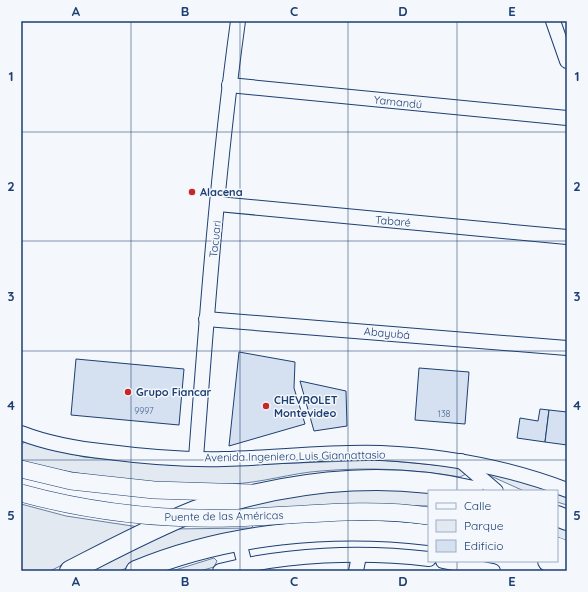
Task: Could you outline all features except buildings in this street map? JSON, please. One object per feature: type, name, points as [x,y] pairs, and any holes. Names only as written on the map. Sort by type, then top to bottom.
[{"type":"highway","points":[[70,571],[126,542],[196,511],[257,493],[290,487],[347,480],[412,482],[466,490]]},
{"type":"highway","points":[[136,571],[186,553],[284,534],[339,530],[398,531],[428,535]]},
{"type":"highway","points":[[550,562],[567,569]]},
{"type":"main road","points":[[21,469],[71,481],[154,490],[235,491],[257,493]]},
{"type":"main road","name":"Puente de las Américas","points":[[21,493],[81,508],[121,514],[174,518],[231,518],[338,512],[388,512],[428,516]]},
{"type":"street","name":"Tacuari","points":[[196,458],[206,319],[229,85],[238,21]]},
{"type":"street","points":[[553,21],[567,61]]},
{"type":"street","name":"Yamandú","points":[[229,85],[567,118]]},
{"type":"street","name":"Tabaré","points":[[218,204],[567,237]]},
{"type":"street","name":"Abayubá","points":[[206,319],[567,348]]},
{"type":"street","name":"Avenida Ingeniero Luis Giannattasio","points":[[23,436],[79,449],[160,458],[380,453],[461,461],[503,469],[567,490]]},
{"type":"street","points":[[461,461],[495,490]]},
{"type":"street","points":[[239,542],[245,565]]},
{"type":"street","points":[[356,571],[359,556]]},
{"type":"street","points":[[220,571],[245,565],[313,557],[384,556],[428,559]]},
{"type":"street","points":[[449,565],[493,571]]},
{"type":"green space","points":[[28,441],[84,457],[170,465],[239,465],[380,460],[457,467],[466,474],[460,477],[408,471],[356,469],[310,472],[254,482],[231,484],[205,485],[125,480],[21,462],[21,444]]},
{"type":"green space","points":[[484,473],[500,475],[551,490],[522,490]]},
{"type":"green space","points":[[384,487],[428,491],[428,506],[365,504],[263,510],[225,508],[276,496]]},
{"type":"green space","points":[[558,492],[567,497],[567,505],[558,502]]},
{"type":"green space","points":[[21,504],[66,516],[139,527],[50,571],[21,571]]},
{"type":"green space","points":[[327,521],[327,523],[155,557],[119,571],[86,571],[169,529],[251,528],[254,525]]},
{"type":"green space","points":[[558,524],[567,528],[567,542],[558,538]]},
{"type":"green space","points":[[214,558],[217,561],[214,567],[200,571],[172,571]]},
{"type":"place","name":"Alacena","points":[[192,192]]},
{"type":"place","name":"Grupo Fiancar","points":[[128,392]]},
{"type":"place","name":"CHEVROLET Montevideo","points":[[266,406]]}]
